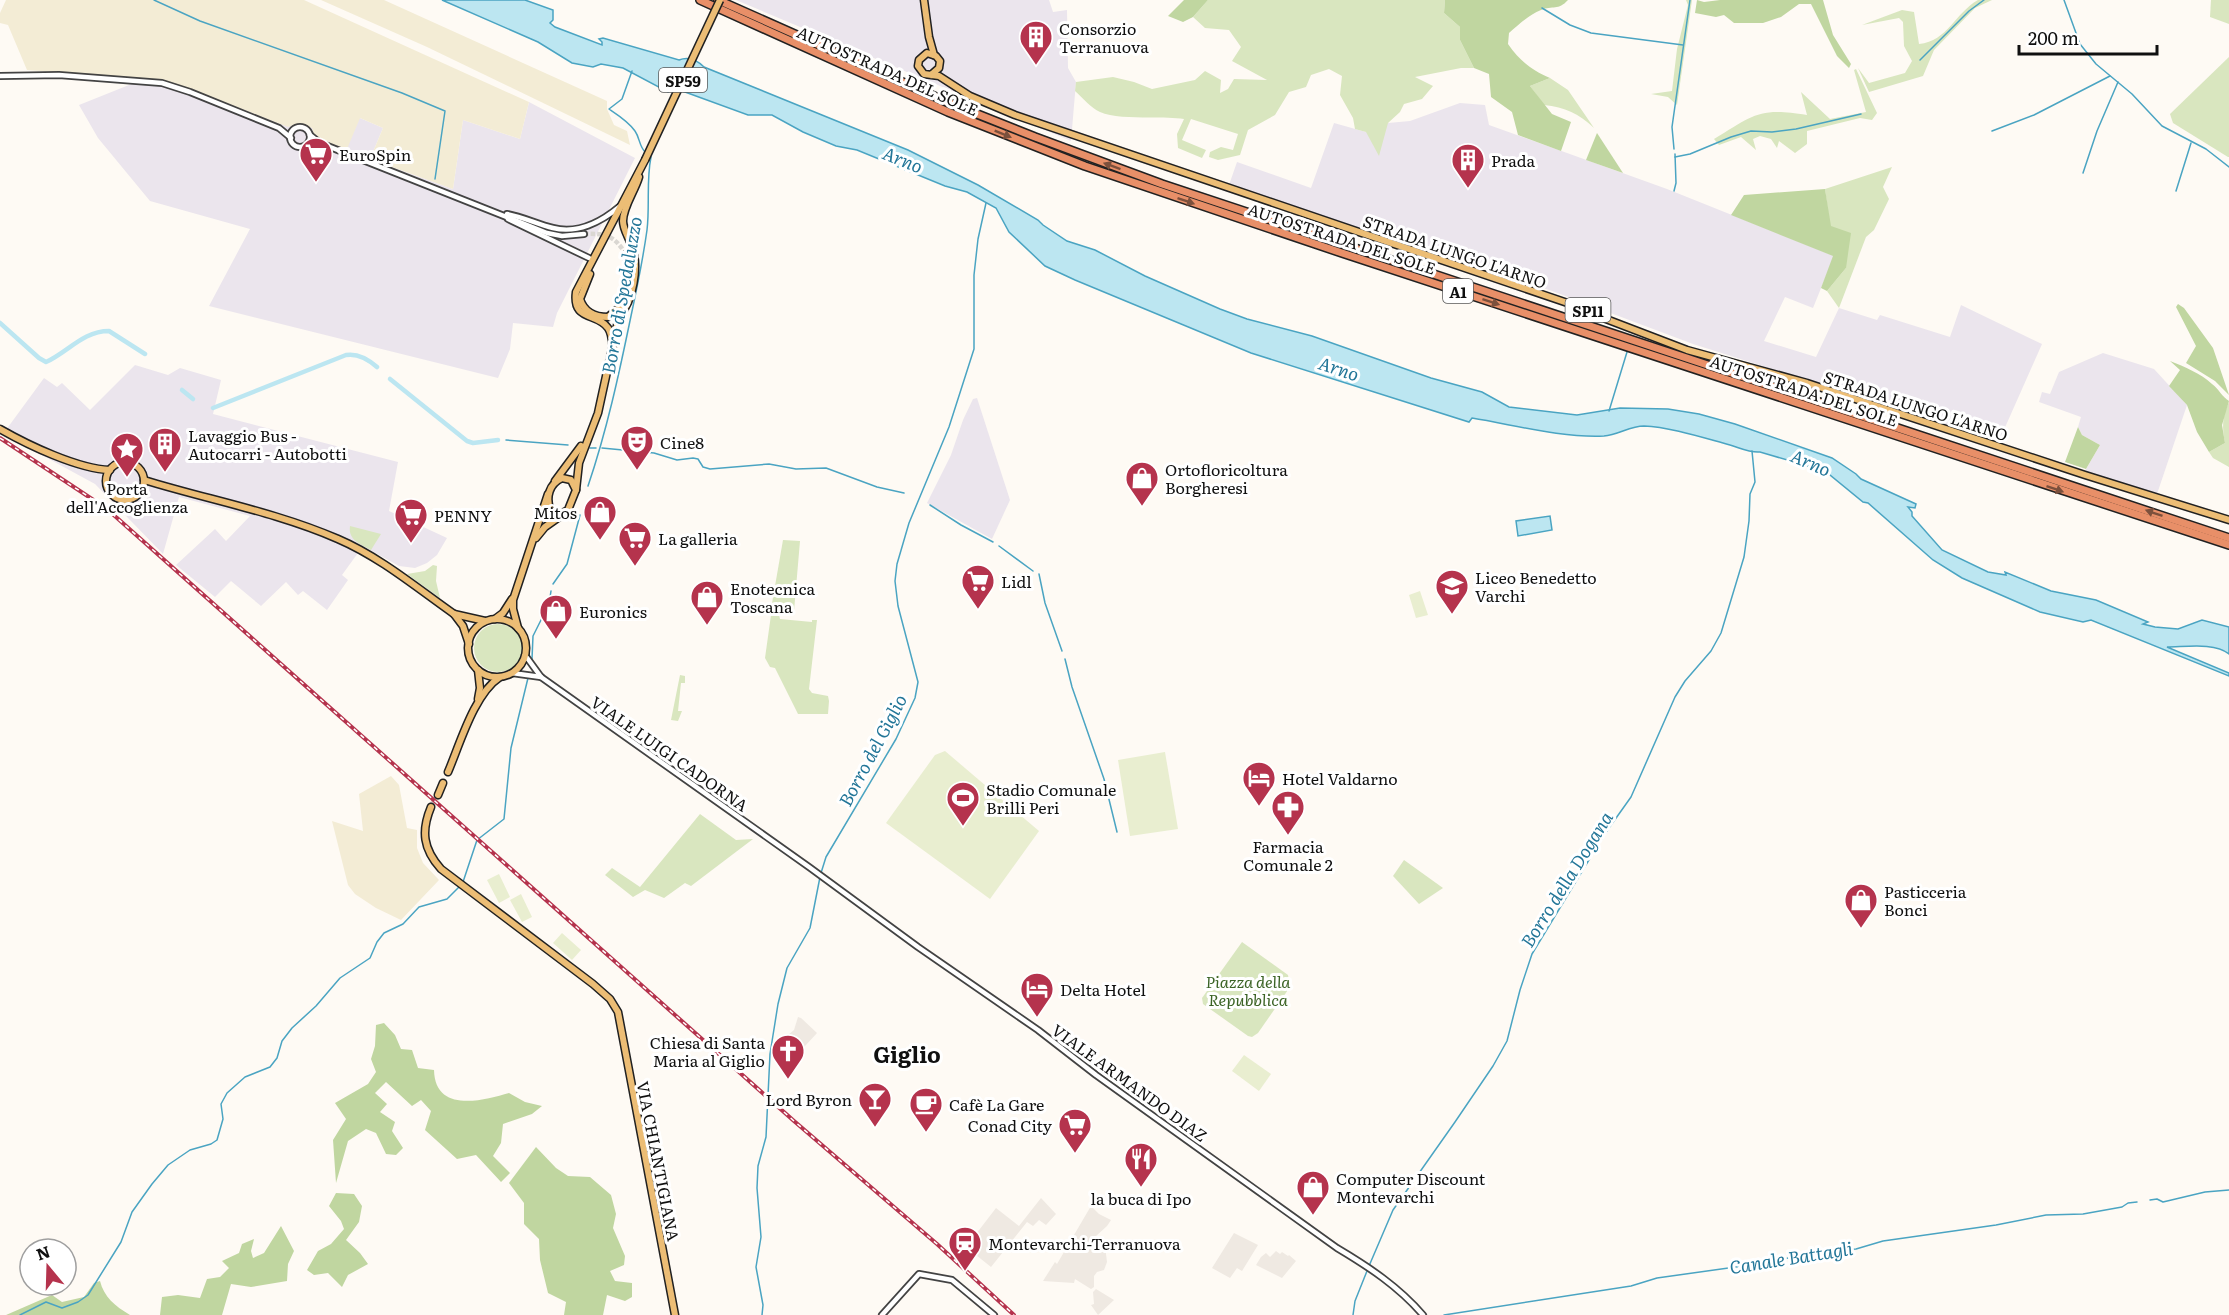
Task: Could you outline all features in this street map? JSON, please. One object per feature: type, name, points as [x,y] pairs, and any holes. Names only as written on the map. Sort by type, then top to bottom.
[{"type":"highway","name":"AUTOSTRADA DEL SOLE","points":[[700,0],[948,112],[1085,166],[1363,260],[2229,545]]},
{"type":"highway","name":"AUTOSTRADA DEL SOLE","points":[[719,0],[951,104],[1162,184],[2229,538]]},
{"type":"main road","name":"SP59","points":[[613,352],[610,330],[606,325],[580,312],[575,300],[576,292],[645,160],[719,0]]},
{"type":"main road","points":[[924,0],[934,55],[938,58],[942,72],[951,85]]},
{"type":"main road","points":[[929,37],[918,66],[924,74],[931,75],[937,71],[940,64]]},
{"type":"main road","points":[[923,55],[934,55]]},
{"type":"main road","name":"STRADA LUNGO L'ARNO","points":[[931,75],[939,76],[969,96],[1015,115],[1597,313],[1606,319],[1687,350],[1807,383],[2229,520]]},
{"type":"main road","points":[[620,315],[625,310],[635,268],[634,256],[623,223],[624,213],[645,160]]},
{"type":"main road","points":[[620,307],[614,314],[601,317],[584,309],[580,299],[640,174]]},
{"type":"main road","points":[[532,543],[545,527],[567,512],[571,505],[576,490],[582,452],[594,425],[613,352],[625,289]]},
{"type":"main road","points":[[448,772],[476,707],[490,685],[500,677],[512,673],[523,662],[525,641],[518,628],[513,609],[516,591],[548,494],[594,425]]},
{"type":"main road","points":[[0,429],[27,443],[94,470],[110,471]]},
{"type":"main road","points":[[94,470],[106,481],[110,493],[121,500],[134,499],[142,490],[144,480],[141,471],[129,463],[119,464],[110,471],[106,481]]},
{"type":"main road","points":[[554,483],[562,478],[568,479],[573,482],[576,490]]},
{"type":"main road","points":[[144,480],[290,520],[339,540],[377,560],[454,614],[463,626],[471,660],[478,670],[500,677]]},
{"type":"main road","points":[[142,490],[161,486]]},
{"type":"main road","points":[[548,494],[550,509],[554,514],[561,515]]},
{"type":"main road","points":[[469,644],[474,630],[503,613],[516,591]]},
{"type":"main road","points":[[454,614],[507,621],[518,628]]},
{"type":"main road","points":[[476,707],[480,688],[478,670]]},
{"type":"main road","points":[[438,795],[443,783]]},
{"type":"main road","name":"VIA CHIANTIGIANA","points":[[431,807],[424,831],[425,843],[433,860],[462,886],[593,984],[610,999],[618,1012],[675,1315]]},
{"type":"street","points":[[0,76],[59,75],[162,83],[279,128],[291,138],[295,145],[320,143]]},
{"type":"street","points":[[279,128],[304,128],[320,143],[547,232],[562,236],[584,234]]},
{"type":"street","points":[[291,138],[294,129]]},
{"type":"street","points":[[306,144],[310,135]]},
{"type":"street","points":[[496,212],[520,217],[554,229],[566,230],[602,221],[619,207]]},
{"type":"street","points":[[496,212],[518,225],[589,258]]},
{"type":"street","points":[[625,289],[628,268],[626,254]]},
{"type":"street","name":"VIALE LUIGI CADORNA","points":[[525,655],[541,677],[815,872]]},
{"type":"street","name":"VIALE LUIGI CADORNA","points":[[512,673],[541,677]]},
{"type":"street","name":"VIALE ARMANDO DIAZ","points":[[815,872],[1038,1030],[1337,1248],[1376,1273],[1408,1297],[1423,1315]]},
{"type":"street","points":[[882,1315],[918,1274],[952,1280],[994,1315]]},
{"type":"shaded area","points":[[6,0],[304,0],[529,102],[520,139],[463,120],[453,189],[370,159],[383,128],[360,118],[347,149],[315,138],[312,128],[300,123],[288,127],[161,80],[27,70],[8,25],[0,23],[0,13]]},
{"type":"shaded area","points":[[321,0],[384,0],[607,101],[607,109],[614,125],[627,131],[630,145],[427,47]]},
{"type":"shaded area","points":[[736,0],[1049,0],[1053,12],[1067,10],[1068,68],[1076,82],[1071,141]]},
{"type":"shaded area","points":[[144,79],[161,80],[185,86],[312,128],[360,118],[383,128],[370,159],[453,189],[463,120],[520,139],[529,102],[635,158],[557,313],[553,327],[513,323],[510,349],[498,378],[209,306],[250,229],[150,201],[98,138],[79,105]]},
{"type":"shaded area","points":[[1460,103],[1485,105],[1489,125],[1667,189],[1834,256],[1813,308],[1785,297],[1764,341],[1816,357],[1839,308],[1877,320],[1880,315],[1950,337],[1961,305],[2042,344],[1999,441],[1693,344],[1552,291],[1229,185],[1237,162],[1311,188],[1334,123],[1366,132],[1388,123],[1410,121]]},
{"type":"shaded area","points":[[2103,353],[2154,369],[2187,405],[2157,494],[2085,471],[2100,445],[2082,435],[2078,427],[2081,417],[2039,402],[2042,392],[2050,394],[2059,372]]},
{"type":"shaded area","points":[[135,365],[168,375],[180,368],[221,380],[213,414],[398,462],[389,511],[447,538],[437,555],[427,563],[415,568],[399,566],[363,546],[342,575],[348,580],[327,610],[303,591],[298,595],[286,582],[261,606],[231,581],[215,597],[176,565],[215,529],[226,541],[250,516],[179,497],[163,554],[95,484],[3,434],[44,378],[57,387],[62,383],[90,410]]},
{"type":"shaded area","points":[[977,398],[1010,500],[992,539],[927,503],[951,455],[973,399]]},
{"type":"shaded area","points":[[391,776],[399,785],[407,828],[417,830],[417,848],[423,863],[439,880],[401,920],[376,908],[355,894],[348,885],[332,821],[363,831],[359,794]]},
{"type":"shaded area","points":[[798,1017],[817,1033],[794,1058],[777,1044],[794,1030]]},
{"type":"shaded area","points":[[1041,1198],[1056,1214],[1046,1225],[1039,1220],[1033,1226],[1027,1222],[991,1267],[966,1247],[996,1208],[1019,1226]]},
{"type":"shaded area","points":[[1091,1206],[1099,1214],[1111,1220],[1096,1236],[1102,1246],[1105,1246],[1107,1262],[1104,1270],[1097,1272],[1094,1276],[1094,1287],[1091,1289],[1075,1279],[1074,1283],[1043,1281],[1055,1262],[1057,1264]]},
{"type":"shaded area","points":[[1234,1233],[1258,1245],[1242,1271],[1237,1268],[1230,1278],[1212,1268]]},
{"type":"shaded area","points":[[1276,1251],[1289,1255],[1296,1261],[1282,1278],[1256,1265],[1266,1253],[1270,1257]]},
{"type":"shaded area","points":[[1096,1289],[1114,1300],[1098,1315],[1091,1305],[1094,1304],[1093,1292]]},
{"type":"green space","points":[[1184,0],[1208,0],[1193,17],[1183,22],[1168,16]]},
{"type":"green space","points":[[1208,0],[1445,0],[1444,13],[1460,27],[1460,40],[1474,68],[1461,68],[1415,77],[1433,86],[1422,99],[1404,104],[1400,112],[1388,123],[1379,156],[1366,132],[1355,129],[1353,118],[1340,95],[1342,76],[1329,69],[1311,75],[1306,87],[1289,92],[1275,115],[1248,130],[1240,155],[1218,160],[1209,157],[1210,152],[1221,147],[1233,150],[1238,134],[1191,119],[1182,140],[1206,150],[1202,158],[1178,148],[1177,134],[1184,119],[1108,115],[1093,108],[1075,91],[1076,82],[1113,77],[1152,89],[1195,80],[1205,71],[1221,80],[1220,93],[1228,89],[1234,79],[1267,80],[1232,61],[1241,47],[1229,30],[1205,28],[1193,17]]},
{"type":"green space","points":[[1445,0],[1568,0],[1561,6],[1532,14],[1509,33],[1508,44],[1526,64],[1550,78],[1530,86],[1552,114],[1571,122],[1561,151],[1518,135],[1512,112],[1491,97],[1489,74],[1474,68],[1460,40],[1460,27],[1444,13]]},
{"type":"green space","points":[[1686,0],[1692,0],[1677,105],[1668,97],[1651,94],[1672,91],[1677,49],[1688,5]]},
{"type":"green space","points":[[1697,0],[1704,2],[1823,0],[1833,35],[1851,64],[1849,68],[1837,56],[1811,4],[1799,4],[1781,17],[1763,23],[1734,23],[1724,15],[1716,17],[1695,13]]},
{"type":"green space","points":[[1978,0],[1992,0],[1975,8],[1934,50],[1923,76],[1869,92],[1858,68],[1869,83],[1905,73],[1912,61],[1904,46],[1903,22],[1899,18],[1862,25],[1902,10],[1914,12],[1919,44],[1929,42],[1944,32]]},
{"type":"green space","points":[[2211,0],[2229,0],[2229,24],[2210,17]]},
{"type":"green space","points":[[2229,57],[2228,157],[2173,123],[2170,114]]},
{"type":"green space","points":[[1856,69],[1877,113],[1872,120],[1860,118],[1807,131],[1807,144],[1795,153],[1779,141],[1777,148],[1771,139],[1760,136],[1753,139],[1756,150],[1741,137],[1719,145],[1714,139],[1757,115],[1777,112],[1807,115],[1801,92],[1830,119],[1866,112],[1854,70]]},
{"type":"green space","points":[[1550,78],[1568,90],[1594,128],[1571,112],[1559,107],[1544,105],[1530,86]]},
{"type":"green space","points":[[1597,133],[1623,173],[1586,160]]},
{"type":"green space","points":[[1892,167],[1883,187],[1889,199],[1874,230],[1866,237],[1839,308],[1827,291],[1846,268],[1830,226],[1825,189]]},
{"type":"green space","points":[[1825,189],[1831,226],[1851,233],[1846,268],[1827,291],[1821,288],[1833,256],[1731,215],[1744,195]]},
{"type":"green space","points":[[2178,304],[2184,308],[2213,348],[2229,395],[2215,381],[2186,363],[2196,346],[2176,307]]},
{"type":"green space","points":[[2170,361],[2202,377],[2229,401],[2222,425],[2225,443],[2209,452],[2197,432],[2187,405],[2169,386],[2180,370]]},
{"type":"green space","points":[[2229,402],[2229,467],[2213,458],[2209,452],[2225,443],[2223,422]]},
{"type":"green space","points":[[2078,427],[2082,435],[2100,445],[2086,469],[2065,462]]},
{"type":"green space","points":[[350,526],[381,534],[371,550],[353,538]]},
{"type":"green space","points":[[783,540],[800,541],[794,611],[771,609]]},
{"type":"green space","points":[[433,565],[437,566],[436,581],[440,598],[407,574],[425,571]]},
{"type":"green space","points":[[1420,591],[1428,615],[1416,618],[1409,595]]},
{"type":"green space","points":[[771,615],[779,615],[780,619],[812,622],[812,620],[817,620],[809,689],[812,693],[828,696],[828,714],[798,714],[775,668],[770,667],[765,658]]},
{"type":"green space","points":[[493,624],[503,624],[518,634],[522,648],[521,657],[512,668],[503,672],[493,672],[478,662],[474,653],[474,643],[484,628]]},
{"type":"green space","points":[[680,675],[685,676],[685,683],[681,683],[678,711],[682,711],[678,721],[671,720]]},
{"type":"green space","name":"Stadio Comunale Brilli Peri","points":[[945,751],[1039,831],[990,899],[886,823],[935,755]]},
{"type":"green space","points":[[1165,752],[1178,829],[1130,836],[1118,760]]},
{"type":"green space","points":[[700,814],[736,840],[753,839],[691,886],[685,883],[664,898],[645,890],[633,897],[605,875],[612,868],[640,887]]},
{"type":"green space","points":[[1404,860],[1443,888],[1419,904],[1393,876]]},
{"type":"green space","points":[[499,874],[510,897],[499,903],[487,880]]},
{"type":"green space","points":[[521,894],[532,917],[522,922],[510,900]]},
{"type":"green space","points":[[562,933],[581,950],[572,960],[553,943]]},
{"type":"green space","name":"Piazza della Repubblica","points":[[1242,942],[1288,975],[1290,987],[1258,1033],[1252,1037],[1203,1004],[1202,998]]},
{"type":"green space","points":[[384,1023],[395,1035],[401,1049],[412,1050],[418,1068],[434,1070],[436,1084],[442,1093],[451,1098],[474,1101],[509,1093],[525,1102],[542,1106],[532,1114],[503,1124],[501,1143],[493,1156],[510,1173],[501,1182],[476,1155],[457,1159],[425,1130],[431,1111],[421,1100],[412,1106],[386,1082],[375,1093],[387,1104],[380,1112],[395,1122],[392,1131],[403,1148],[396,1155],[386,1154],[376,1133],[366,1129],[348,1141],[336,1183],[333,1140],[346,1119],[335,1103],[368,1084],[376,1072],[371,1059],[375,1046],[376,1025]]},
{"type":"green space","points":[[1244,1055],[1271,1074],[1259,1091],[1232,1071]]},
{"type":"green space","points":[[536,1147],[556,1168],[568,1176],[590,1177],[611,1195],[616,1214],[613,1228],[625,1256],[624,1265],[610,1271],[615,1281],[632,1283],[632,1297],[625,1301],[607,1295],[603,1315],[564,1315],[566,1302],[548,1293],[540,1260],[539,1239],[524,1224],[524,1203],[509,1183]]},
{"type":"green space","points":[[336,1193],[354,1194],[362,1206],[359,1222],[346,1240],[368,1264],[348,1275],[342,1287],[328,1273],[314,1275],[307,1270],[318,1251],[331,1244],[344,1229],[341,1221],[329,1206]]},
{"type":"green space","points":[[281,1226],[294,1251],[288,1264],[287,1281],[251,1287],[231,1284],[222,1315],[160,1315],[162,1297],[178,1295],[200,1298],[207,1279],[220,1277],[229,1268],[222,1261],[239,1253],[242,1244],[254,1239],[251,1251],[253,1258],[264,1253]]},
{"type":"green space","points":[[100,1281],[111,1301],[130,1315],[6,1315],[47,1297],[55,1297],[62,1302],[84,1297],[94,1283]]},
{"type":"water","name":"Arno","points":[[442,0],[525,0],[553,10],[553,20],[550,23],[555,27],[602,45],[599,39],[603,38],[679,60],[693,59],[704,67],[908,150],[978,185],[1038,220],[1067,241],[1095,250],[1145,276],[1220,309],[1247,319],[1312,336],[1431,378],[1482,392],[1509,407],[1577,415],[1620,408],[1668,409],[1699,414],[1735,424],[1832,458],[1861,479],[1916,504],[1915,508],[1908,507],[1912,516],[1942,550],[1988,572],[2006,575],[2005,572],[2051,591],[2096,600],[2148,622],[2143,624],[2155,627],[2178,629],[2202,620],[2229,627],[2229,654],[2223,650],[2208,647],[2167,647],[2229,673],[2229,676],[2091,620],[2083,622],[2040,612],[1962,578],[1933,560],[1868,503],[1863,502],[1825,471],[1665,428],[1639,426],[1604,436],[1588,436],[1555,433],[1472,418],[1469,422],[1251,353],[1045,266],[1009,232],[996,208],[967,192],[945,186],[857,150],[836,146],[772,115],[748,115],[685,92],[674,89],[668,92],[623,68],[601,64],[593,67],[572,63],[538,42]]},
{"type":"water","points":[[1550,516],[1552,530],[1518,536],[1516,521]]},
{"type":"waterway","points":[[154,0],[200,21],[402,93],[445,111],[435,179]]},
{"type":"waterway","points":[[1674,149],[1672,127],[1690,0]]},
{"type":"waterway","points":[[1920,60],[1969,11],[1984,0]]},
{"type":"waterway","points":[[2064,0],[2080,44],[2096,64],[2132,94],[2162,126],[2206,149],[2229,167]]},
{"type":"waterway","points":[[1542,8],[1570,25],[1591,33],[1683,45]]},
{"type":"waterway","name":"Borro di Spedaluzzo","points":[[632,71],[622,99],[609,109],[633,128],[646,153]]},
{"type":"waterway","points":[[1992,131],[2034,115],[2110,76]]},
{"type":"waterway","points":[[2083,173],[2097,131],[2118,82]]},
{"type":"waterway","points":[[1675,157],[1690,154],[1751,131],[1772,132],[1796,129],[1861,114]]},
{"type":"waterway","points":[[2176,191],[2191,143]]},
{"type":"waterway","points":[[1674,191],[1675,154]]},
{"type":"waterway","name":"Borro di Spedaluzzo","points":[[588,486],[612,402],[642,263],[648,221],[651,157],[649,156]]},
{"type":"waterway","name":"Borro del Giglio","points":[[821,873],[826,857],[896,739],[915,698],[918,682],[898,606],[895,581],[897,564],[909,523],[949,427],[974,349],[974,275],[978,239],[986,203]]},
{"type":"waterway","points":[[0,323],[46,362],[91,334],[109,331],[145,354]]},
{"type":"waterway","points":[[1609,411],[1627,352]]},
{"type":"waterway","points":[[213,408],[346,355],[363,357],[377,367]]},
{"type":"waterway","name":"Canale Battagli","points":[[390,379],[467,441],[473,443],[498,440]]},
{"type":"waterway","points":[[182,390],[193,399]]},
{"type":"waterway","name":"Canale Battagli","points":[[506,440],[568,445]]},
{"type":"waterway","name":"Canale Battagli","points":[[590,448],[596,448]]},
{"type":"waterway","name":"Canale Battagli","points":[[602,448],[654,453],[677,460],[693,458],[698,459],[703,467],[710,469],[769,464],[796,469],[826,468],[877,487],[904,493]]},
{"type":"waterway","name":"Borro della Dogana","points":[[1369,1266],[1393,1210],[1493,1066],[1507,1041],[1532,954],[1604,835],[1631,797],[1675,697],[1685,681],[1711,651],[1721,633],[1744,557],[1750,494],[1755,482],[1752,451]]},
{"type":"waterway","name":"Canale Battagli","points":[[930,505],[993,542]]},
{"type":"waterway","name":"Borro di Spedaluzzo","points":[[553,584],[567,564],[580,515]]},
{"type":"waterway","name":"Canale Battagli","points":[[999,546],[1033,571]]},
{"type":"waterway","name":"Canale Battagli","points":[[1039,574],[1045,603],[1062,651]]},
{"type":"waterway","name":"Borro di Spedaluzzo","points":[[532,659],[533,636],[549,604],[551,591]]},
{"type":"waterway","name":"Canale Battagli","points":[[1065,659],[1072,687],[1104,779],[1117,832]]},
{"type":"waterway","name":"Borro di Spedaluzzo","points":[[463,882],[477,840],[504,819],[511,748],[528,678]]},
{"type":"waterway","name":"Borro del Giglio","points":[[762,1315],[763,1305],[756,1267],[761,1237],[757,1188],[758,1166],[766,1137],[770,1054],[778,1004],[787,968],[810,928],[820,877]]},
{"type":"waterway","name":"Borro di Spedaluzzo","points":[[20,1315],[46,1302],[62,1308],[88,1295],[121,1242],[132,1212],[152,1184],[168,1165],[190,1150],[217,1140],[223,1119],[221,1104],[227,1093],[245,1077],[270,1067],[277,1058],[282,1041],[292,1028],[316,1006],[340,978],[370,958],[384,933],[403,924],[419,907],[447,899],[460,886]]},
{"type":"waterway","name":"Canale Battagli","points":[[2150,1200],[2157,1199],[2163,1202],[2205,1192],[2229,1190]]},
{"type":"waterway","name":"Canale Battagli","points":[[1444,1315],[1631,1286],[1657,1278],[1757,1264],[1824,1251],[1856,1249],[1883,1241],[1996,1225],[2046,1215],[2083,1214],[2137,1202]]},
{"type":"waterway","name":"Borro della Dogana","points":[[1353,1315],[1355,1301],[1367,1271]]},
{"type":"tunnel","points":[[584,234],[599,234],[614,239],[626,254]]},
{"type":"tunnel","points":[[431,807],[438,795]]},
{"type":"railway","points":[[0,438],[107,509],[794,1121],[937,1244],[1014,1315]]},
{"type":"place","name":"Consorzio Terranuova","points":[[1036,66]]},
{"type":"place","name":"EuroSpin","points":[[316,183]]},
{"type":"place","name":"Prada","points":[[1468,189]]},
{"type":"place","name":"Cine8","points":[[637,471]]},
{"type":"place","name":"Lavaggio Bus - Autocarri - Autobotti","points":[[165,473]]},
{"type":"place","name":"Porta dell'Accoglienza","points":[[127,478]]},
{"type":"place","name":"Ortofloricoltura Borgheresi","points":[[1142,507]]},
{"type":"place","name":"Mitos","points":[[600,541]]},
{"type":"place","name":"PENNY","points":[[411,544]]},
{"type":"place","name":"La galleria","points":[[635,567]]},
{"type":"place","name":"Lidl","points":[[978,610]]},
{"type":"place","name":"Liceo Benedetto Varchi","points":[[1452,615]]},
{"type":"place","name":"Enotecnica Toscana","points":[[707,626]]},
{"type":"place","name":"Euronics","points":[[556,640]]},
{"type":"place","name":"Hotel Valdarno","points":[[1259,807]]},
{"type":"place","name":"Stadio Comunale Brilli Peri","points":[[963,827]]},
{"type":"place","name":"Farmacia Comunale 2","points":[[1288,836]]},
{"type":"place","name":"Pasticceria Bonci","points":[[1861,929]]},
{"type":"place","name":"Delta Hotel","points":[[1037,1018]]},
{"type":"place","name":"Chiesa di Santa Maria al Giglio","points":[[788,1080]]},
{"type":"place","name":"Lord Byron","points":[[875,1128]]},
{"type":"place","name":"Cafè La Gare","points":[[926,1133]]},
{"type":"place","name":"Conad City","points":[[1075,1154]]},
{"type":"place","name":"la buca di Ipo","points":[[1141,1188]]},
{"type":"place","name":"Computer Discount Montevarchi","points":[[1313,1216]]},
{"type":"place","name":"Montevarchi-Terranuova","points":[[965,1272]]},
{"type":"district","name":"Giglio","points":[[907,1053]]}]
